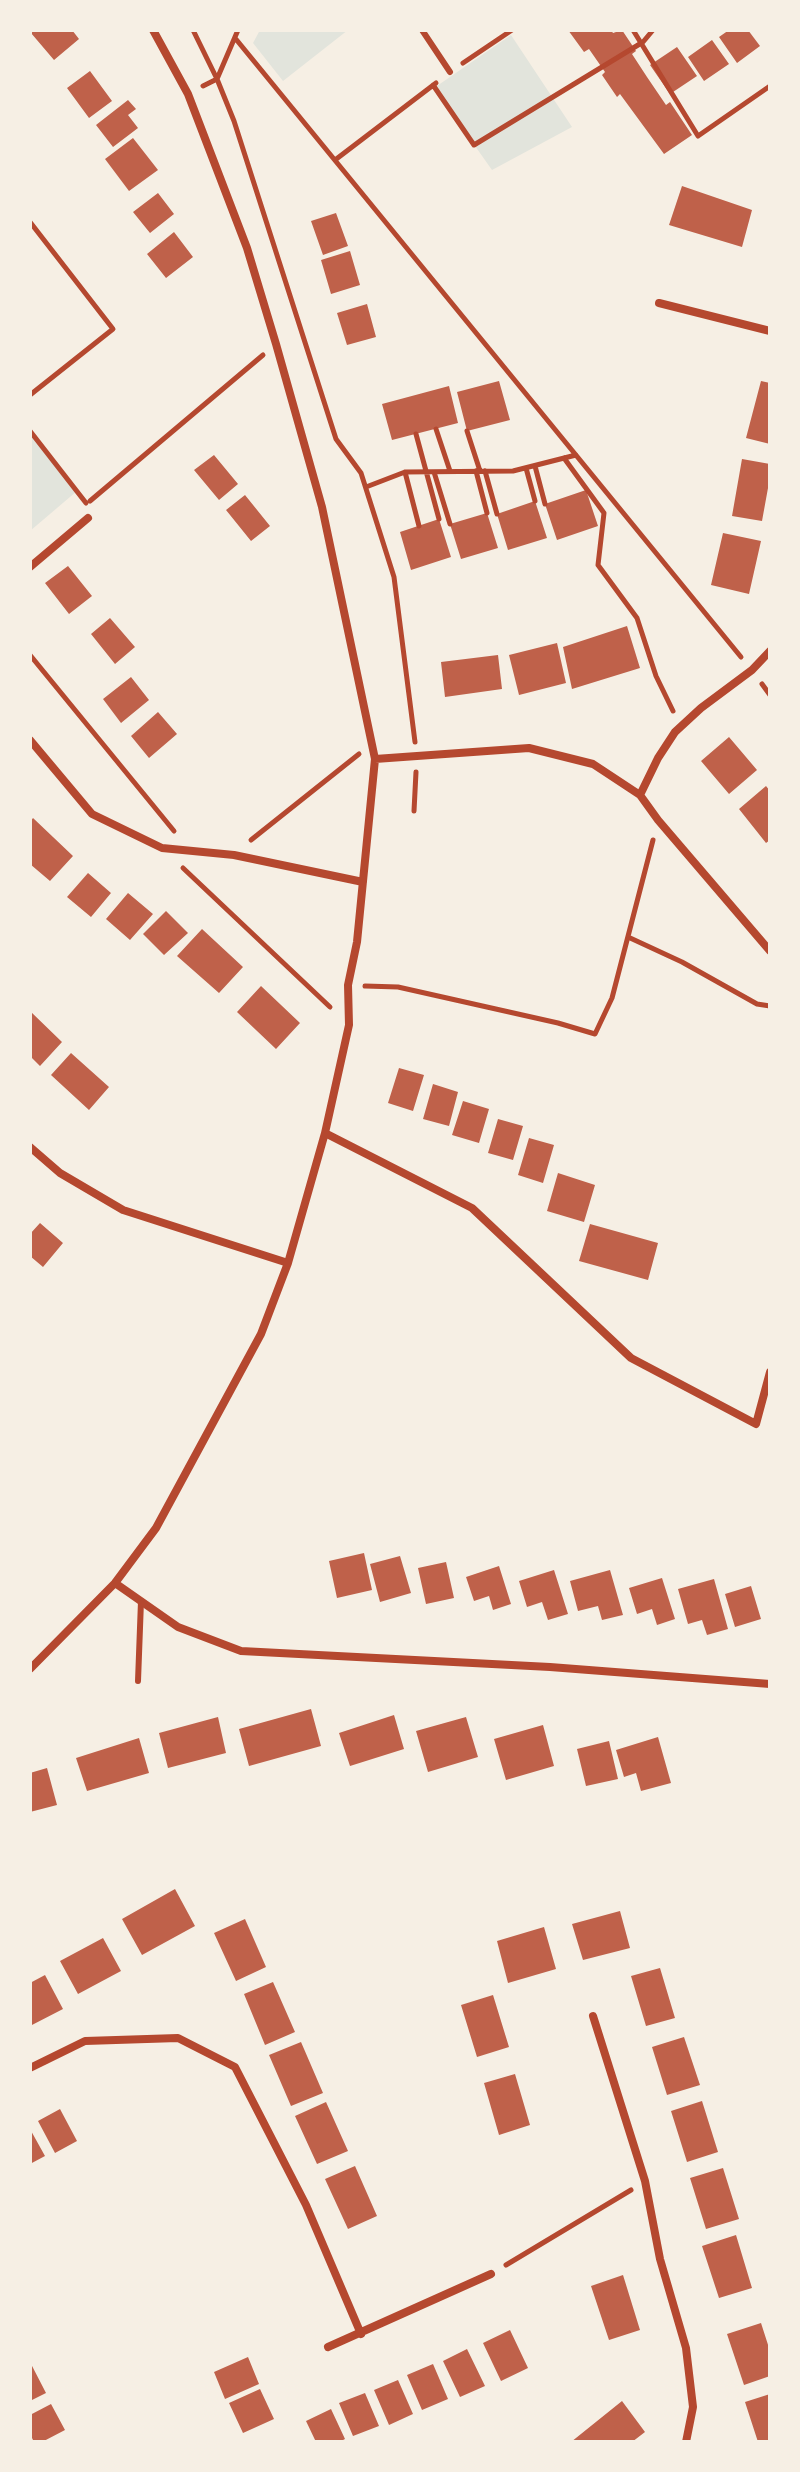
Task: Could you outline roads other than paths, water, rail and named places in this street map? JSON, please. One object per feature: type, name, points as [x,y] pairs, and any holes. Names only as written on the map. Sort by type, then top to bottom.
[{"type":"street","points":[[30,1669],[115,1583],[156,1528],[261,1334],[288,1263],[325,1133],[349,1025],[348,985],[357,942],[375,759],[322,507],[247,248],[188,94],[153,30]]},
{"type":"street","points":[[659,303],[770,331]]},
{"type":"street","points":[[30,567],[88,518]]},
{"type":"street","points":[[640,795],[658,758],[681,726],[752,670],[770,651]]},
{"type":"street","points":[[30,740],[92,814],[162,848],[234,855],[363,882]]},
{"type":"street","points":[[375,759],[529,748],[593,764],[640,795],[770,951]]},
{"type":"street","points":[[325,1133],[472,1208],[631,1358],[756,1424],[770,1372]]},
{"type":"street","points":[[30,1147],[60,1173],[123,1210],[288,1263]]},
{"type":"street","points":[[115,1583],[178,1627],[241,1651],[550,1667],[770,1684]]},
{"type":"street","points":[[593,2016],[645,2181],[660,2259],[686,2348],[693,2407],[686,2442]]},
{"type":"street","points":[[30,2068],[85,2041],[178,2038],[235,2067],[306,2205],[361,2334]]},
{"type":"street","points":[[328,2347],[491,2274]]},
{"type":"lane","points":[[422,30],[450,72]]},
{"type":"lane","points":[[138,1681],[141,1601]]}]
